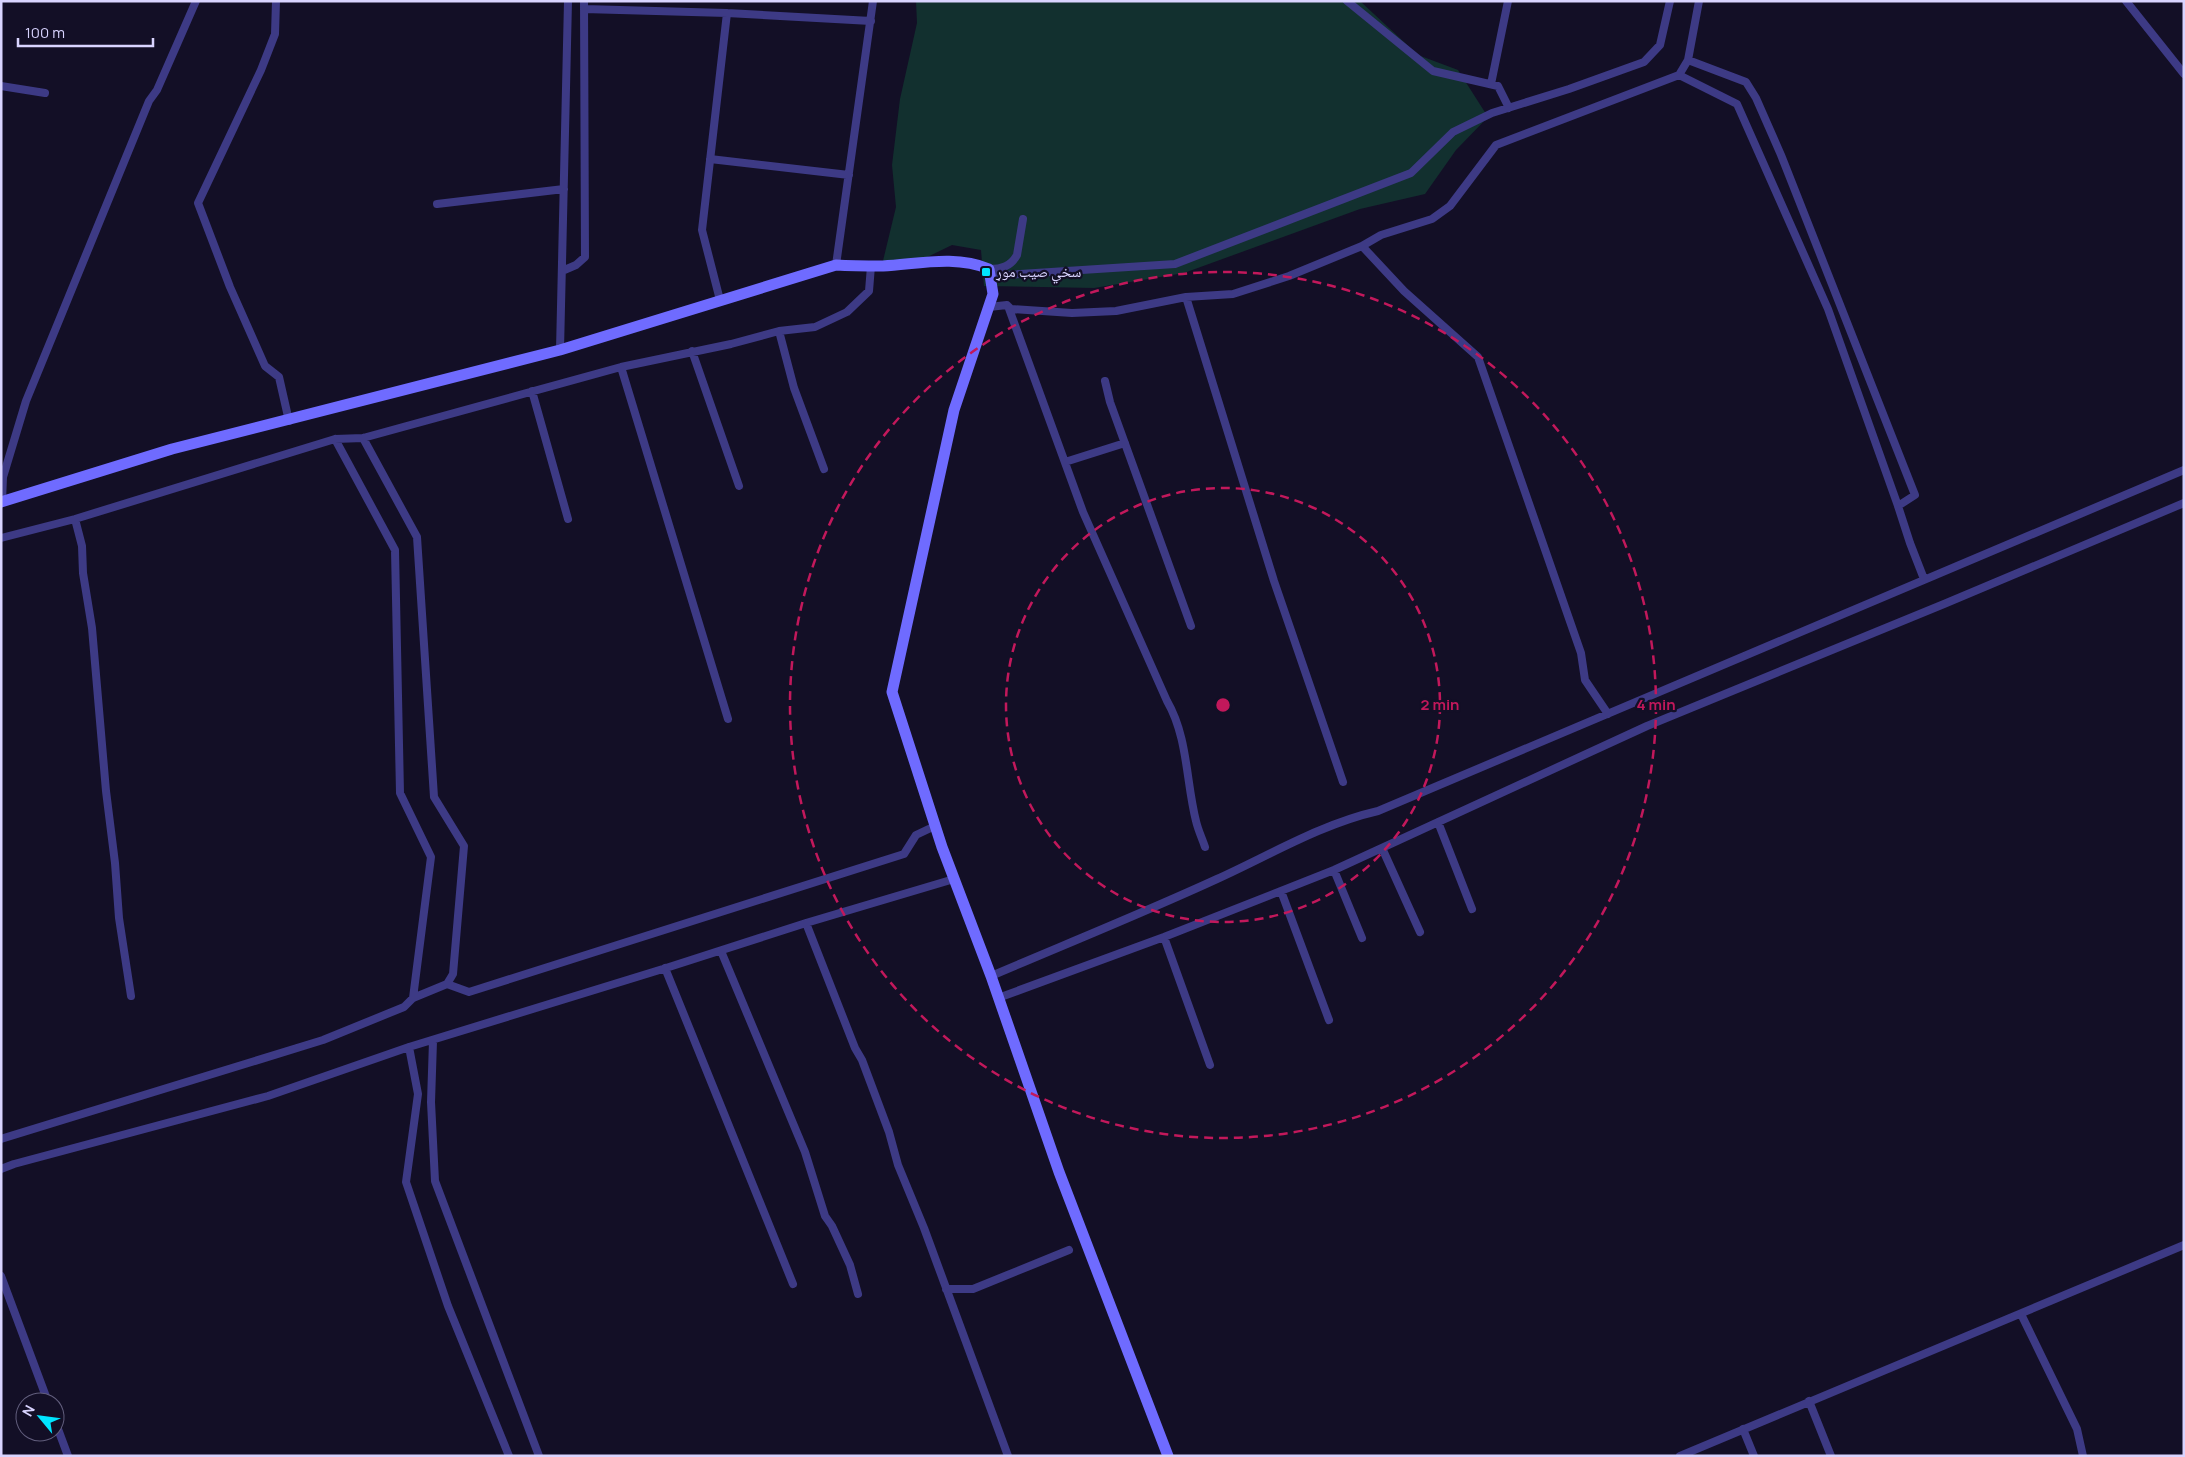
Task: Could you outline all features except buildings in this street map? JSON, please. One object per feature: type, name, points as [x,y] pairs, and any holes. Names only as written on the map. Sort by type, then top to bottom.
[{"type":"street","points":[[196,1],[157,90],[149,101],[26,401],[3,477],[2,502],[172,449],[289,421],[560,350],[836,265],[871,266],[955,261],[974,263],[990,273],[1175,264],[1411,173],[1453,132],[1492,113],[1569,89],[1644,62],[1660,45],[1670,1]]},
{"type":"street","points":[[276,1],[275,34],[198,204],[230,286],[265,366],[279,377],[289,421]]},
{"type":"street","points":[[560,350],[568,1]]},
{"type":"street","points":[[836,265],[873,1]]},
{"type":"street","points":[[1347,1],[1433,71],[1498,86],[1509,108]]},
{"type":"street","points":[[1492,84],[1508,1]]},
{"type":"street","points":[[989,307],[1007,305],[1011,308],[1072,313],[1124,310],[1186,297],[1233,294],[1289,276],[1362,246],[1381,235],[1432,219],[1450,206],[1496,145],[1679,76],[1688,60],[1699,1]]},
{"type":"street","points":[[2126,1],[2184,74]]},
{"type":"street","points":[[562,271],[576,265],[585,257],[584,5],[871,21]]},
{"type":"street","points":[[720,300],[702,230],[727,13]]},
{"type":"street","points":[[1688,60],[1746,82],[1756,98],[1781,155],[1915,495],[1898,506]]},
{"type":"street","points":[[1679,76],[1737,104],[1828,309],[1924,579]]},
{"type":"street","points":[[1,86],[45,93]]},
{"type":"street","points":[[710,159],[849,175]]},
{"type":"street","points":[[437,204],[564,189]]},
{"type":"street","points":[[990,273],[1015,260],[1018,255],[1023,219]]},
{"type":"street","points":[[1362,246],[1404,291],[1478,357],[1581,653],[1585,680],[1608,714]]},
{"type":"street","points":[[1,538],[75,519],[335,439],[363,438],[622,367],[731,344],[779,331],[815,327],[847,312],[869,291],[871,266]]},
{"type":"street","points":[[990,273],[993,294],[954,410],[892,692],[935,826],[991,976],[1059,1172],[1168,1456]]},
{"type":"street","points":[[1186,297],[1274,581],[1342,782]]},
{"type":"street","points":[[1007,305],[1087,520],[1167,701],[1175,715],[1184,752],[1196,820],[1205,847]]},
{"type":"street","points":[[779,331],[794,388],[824,469]]},
{"type":"street","points":[[692,351],[739,486]]},
{"type":"street","points":[[622,367],[728,719]]},
{"type":"street","points":[[1105,381],[1110,402],[1190,626]]},
{"type":"street","points":[[532,391],[568,519]]},
{"type":"street","points":[[1,1139],[323,1040],[404,1007],[413,998],[447,984],[453,974],[464,846],[434,797],[417,536],[363,438]]},
{"type":"street","points":[[335,439],[395,550],[400,794],[431,857],[413,998]]},
{"type":"street","points":[[1065,462],[1126,443]]},
{"type":"street","points":[[991,976],[1218,878],[1292,842],[1359,815],[1378,811],[2184,470]]},
{"type":"street","points":[[998,998],[1164,937],[1334,870],[1647,726],[2184,503]]},
{"type":"street","points":[[75,519],[82,546],[83,573],[92,628],[119,918],[130,996]]},
{"type":"street","points":[[1438,822],[1472,909]]},
{"type":"street","points":[[447,984],[469,992],[904,854],[916,834],[935,826]]},
{"type":"street","points":[[1382,848],[1420,932]]},
{"type":"street","points":[[1334,870],[1362,938]]},
{"type":"street","points":[[1,1169],[268,1096],[409,1046],[434,1041],[806,923],[954,879]]},
{"type":"street","points":[[1282,890],[1330,1020]]},
{"type":"street","points":[[806,923],[855,1048],[862,1060],[898,1165],[924,1228],[1008,1456]]},
{"type":"street","points":[[1164,937],[1210,1065]]},
{"type":"street","points":[[721,951],[805,1152],[825,1216],[832,1226],[850,1266],[858,1294]]},
{"type":"street","points":[[665,968],[792,1284]]},
{"type":"street","points":[[434,1041],[431,1102],[435,1181],[539,1456]]},
{"type":"street","points":[[409,1046],[418,1094],[406,1182],[448,1306],[509,1456]]},
{"type":"street","points":[[1680,1456],[2184,1245]]},
{"type":"street","points":[[946,1290],[973,1289],[1070,1250]]},
{"type":"street","points":[[1,1276],[44,1392]]},
{"type":"street","points":[[2021,1314],[2077,1428],[2083,1456]]},
{"type":"street","points":[[1809,1401],[1831,1456]]},
{"type":"street","points":[[1743,1429],[1754,1456]]},
{"type":"street","points":[[63,1442],[68,1456]]},
{"type":"green space","points":[[916,1],[1360,1],[1418,55],[1458,70],[1488,117],[1456,150],[1425,194],[1360,209],[1184,273],[1094,288],[984,286],[981,250],[952,245],[915,263],[882,265],[896,207],[892,165],[900,99],[917,23]]},
{"type":"place","name":"سخي صیب موړ","points":[[986,272]]}]
